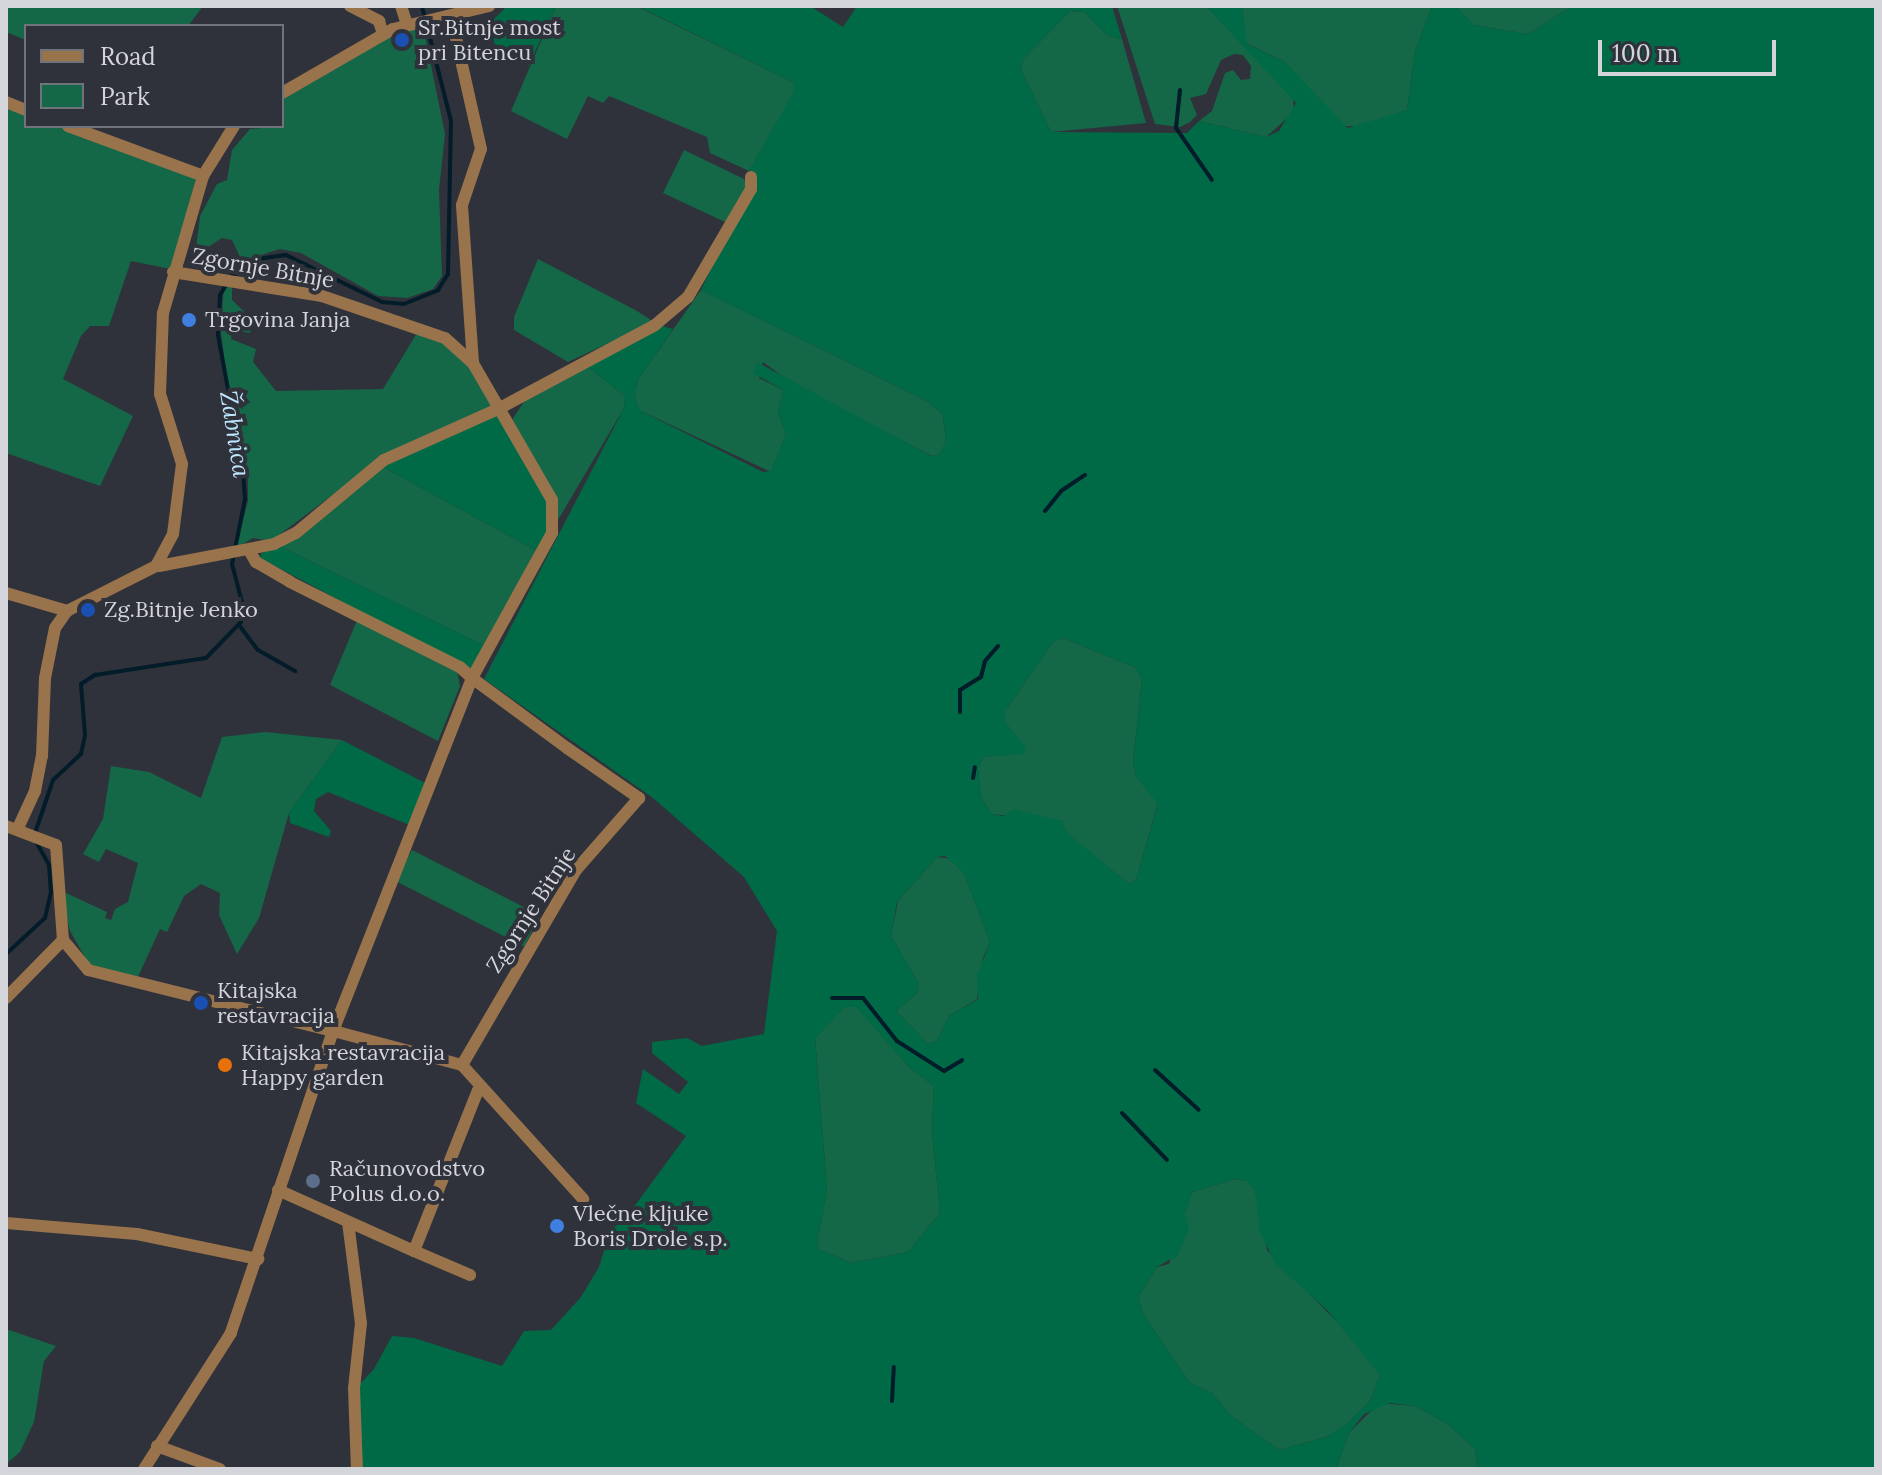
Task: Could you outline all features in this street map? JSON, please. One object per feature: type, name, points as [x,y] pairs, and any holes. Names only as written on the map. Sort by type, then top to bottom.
[{"type":"street","points":[[350,6],[379,21],[383,34]]},
{"type":"street","points":[[401,6],[410,24]]},
{"type":"street","points":[[284,92],[383,34],[410,24],[489,6]]},
{"type":"street","name":"Zgornje Bitnje","points":[[451,16],[481,149],[462,205],[473,363]]},
{"type":"street","points":[[73,128],[203,176]]},
{"type":"street","name":"Zgornje Bitnje","points":[[156,566],[173,534],[182,482],[179,448],[162,407],[159,379],[163,313],[203,176],[233,128]]},
{"type":"street","points":[[583,1199],[478,1090],[462,1065],[102,975],[79,964],[63,940],[57,910],[59,854],[44,840],[17,828],[35,791],[42,756],[50,642],[67,611],[156,566],[245,552],[296,533],[384,460],[498,409],[673,313],[751,189],[751,177]]},
{"type":"street","name":"Zgornje Bitnje","points":[[144,1469],[231,1333],[333,1031],[472,678],[552,533],[552,500],[473,363],[445,338],[322,296],[173,272]]},
{"type":"street","name":"Zgornje Bitnje","points":[[245,552],[290,582],[472,678],[639,798],[576,870],[462,1065]]},
{"type":"street","points":[[6,593],[67,611]]},
{"type":"street","points":[[6,998],[63,940]]},
{"type":"street","points":[[414,1251],[478,1090]]},
{"type":"street","points":[[278,1190],[470,1275]]},
{"type":"street","points":[[348,1222],[361,1323],[354,1388],[357,1469]]},
{"type":"street","points":[[6,1223],[137,1234],[258,1259]]},
{"type":"street","points":[[157,1446],[220,1469]]},
{"type":"green space","points":[[6,6],[203,6],[190,24],[24,24],[24,39],[6,32]]},
{"type":"green space","points":[[507,6],[556,6],[529,65],[494,43],[492,21]]},
{"type":"green space","points":[[556,6],[636,6],[793,82],[795,91],[749,171],[710,153],[707,137],[609,96],[603,103],[588,96],[567,139],[511,111]]},
{"type":"green space","points":[[637,6],[810,6],[843,27],[857,6],[1112,6],[1122,39],[1108,36],[1084,12],[1070,11],[1023,59],[1021,70],[1051,132],[1187,133],[1199,121],[1266,137],[1279,131],[1296,103],[1206,6],[1242,6],[1247,44],[1285,62],[1348,128],[1407,110],[1415,51],[1432,6],[1455,6],[1474,25],[1528,34],[1573,6],[1876,6],[1876,1469],[1478,1469],[1475,1449],[1448,1424],[1415,1406],[1390,1403],[1364,1414],[1349,1433],[1336,1469],[362,1469],[356,1388],[374,1369],[392,1336],[414,1338],[502,1366],[524,1331],[551,1330],[581,1297],[599,1267],[610,1231],[628,1215],[686,1136],[636,1103],[643,1069],[679,1094],[688,1082],[652,1053],[652,1042],[687,1038],[702,1046],[764,1034],[777,931],[744,877],[653,798],[484,679],[624,408],[625,396],[586,365],[662,326],[673,329],[639,378],[634,395],[639,410],[763,472],[771,471],[786,434],[778,413],[783,390],[753,373],[757,362],[931,456],[939,455],[946,442],[943,415],[927,401],[701,290],[756,176],[749,171],[794,91],[793,82]],"holes":[[[1063,638],[1136,668],[1142,681],[1133,762],[1136,776],[1158,804],[1136,880],[1128,883],[1067,833],[1062,821],[1013,809],[1004,816],[992,814],[981,797],[978,768],[983,757],[1024,754],[1026,748],[1005,721],[1005,711],[1054,641]],[[945,856],[964,873],[990,942],[977,976],[978,999],[949,1016],[937,1041],[928,1044],[896,1011],[917,993],[919,984],[891,936],[897,902],[937,857]],[[844,1007],[856,1007],[910,1068],[934,1086],[932,1131],[940,1213],[908,1252],[851,1263],[819,1249],[817,1242],[827,1190],[815,1039]],[[1235,1179],[1247,1181],[1255,1190],[1260,1232],[1275,1263],[1327,1310],[1380,1375],[1370,1401],[1346,1425],[1326,1437],[1279,1450],[1230,1415],[1212,1393],[1190,1383],[1143,1314],[1138,1297],[1157,1267],[1178,1255],[1189,1228],[1185,1215],[1192,1192]]]},
{"type":"green space","points":[[1117,6],[1206,6],[1293,97],[1294,112],[1266,137],[1199,121],[1212,111],[1225,73],[1233,70],[1241,80],[1250,79],[1251,66],[1243,55],[1234,54],[1221,60],[1206,94],[1190,98],[1197,115],[1190,122],[1180,127],[1155,124]]},
{"type":"green space","points":[[1242,6],[1432,6],[1415,51],[1407,110],[1365,126],[1341,126],[1285,62],[1246,43]]},
{"type":"green space","points":[[1455,6],[1573,6],[1528,34],[1474,25]]},
{"type":"green space","points":[[1070,11],[1084,12],[1108,36],[1122,39],[1146,123],[1051,132],[1021,70],[1023,59]]},
{"type":"green space","points":[[423,26],[445,134],[439,190],[442,276],[433,289],[407,298],[378,296],[301,253],[280,249],[242,261],[232,240],[222,238],[202,251],[196,249],[200,216],[217,184],[227,180],[232,150],[250,129],[284,128],[284,97],[391,35]]},
{"type":"green space","points":[[6,106],[24,113],[24,128],[63,128],[196,178],[171,269],[131,261],[109,326],[90,326],[81,336],[63,379],[133,416],[100,486],[6,453]]},
{"type":"green space","points":[[684,150],[744,179],[748,186],[725,222],[663,193]]},
{"type":"green space","points":[[538,259],[654,322],[568,362],[514,330],[514,317]]},
{"type":"green space","points":[[224,283],[232,285],[232,300],[254,321],[250,333],[232,330],[231,339],[256,349],[253,362],[276,391],[383,389],[417,333],[444,342],[472,365],[492,406],[383,457],[271,541],[253,538],[236,548],[248,501],[248,473],[234,435],[221,332]]},
{"type":"green space","points":[[701,290],[927,401],[943,415],[946,442],[939,455],[932,456],[799,388],[763,362],[759,378],[783,390],[778,413],[786,434],[771,472],[639,410],[634,395],[639,378]]},
{"type":"green space","points":[[586,365],[625,396],[624,408],[558,520],[512,420],[527,397]]},
{"type":"green space","points":[[498,413],[549,501],[549,533],[539,552],[383,467]]},
{"type":"green space","points":[[383,467],[539,552],[487,647],[281,547]]},
{"type":"green space","points":[[281,547],[487,647],[473,671],[260,558],[261,553]]},
{"type":"green space","points":[[358,618],[457,670],[460,686],[438,741],[330,685]]},
{"type":"green space","points":[[1063,638],[1136,668],[1142,680],[1133,762],[1136,776],[1158,803],[1136,880],[1128,883],[1066,833],[1062,821],[992,814],[981,797],[978,768],[983,757],[993,756],[1005,711],[1054,641]]},
{"type":"green space","points":[[265,732],[342,740],[289,813],[259,918],[237,954],[219,915],[220,893],[201,884],[184,896],[167,932],[160,929],[137,979],[89,964],[70,931],[64,908],[66,893],[107,912],[105,918],[111,920],[115,909],[128,902],[138,863],[106,849],[99,862],[83,854],[103,819],[111,766],[149,772],[201,798],[222,737]]},
{"type":"green space","points":[[342,740],[427,784],[412,826],[328,792],[316,799],[314,811],[331,831],[329,837],[290,823],[289,813]]},
{"type":"green space","points":[[412,850],[540,915],[524,947],[396,881]]},
{"type":"green space","points":[[937,857],[952,859],[964,873],[990,942],[983,958],[977,999],[949,1016],[937,1041],[928,1044],[896,1011],[917,993],[919,984],[891,936],[898,901]]},
{"type":"green space","points":[[844,1007],[857,1007],[910,1068],[934,1086],[932,1131],[940,1213],[908,1252],[851,1263],[819,1249],[817,1242],[827,1190],[815,1038]]},
{"type":"green space","points":[[1235,1179],[1247,1181],[1255,1190],[1267,1250],[1372,1358],[1380,1375],[1370,1401],[1346,1425],[1326,1437],[1279,1450],[1230,1415],[1212,1393],[1190,1383],[1143,1314],[1138,1297],[1157,1267],[1169,1264],[1192,1192]]},
{"type":"green space","points":[[6,1329],[56,1346],[44,1361],[34,1422],[20,1452],[6,1464]]},
{"type":"green space","points":[[1379,1403],[1415,1406],[1448,1424],[1475,1449],[1478,1469],[1336,1469],[1349,1433]]},
{"type":"waterway","name":"Žabnica","points":[[230,277],[264,258],[286,255],[382,302],[404,304],[438,290],[448,274],[451,121],[422,6]]},
{"type":"waterway","points":[[1180,90],[1176,128],[1212,180]]},
{"type":"waterway","name":"Žabnica","points":[[35,833],[53,780],[81,754],[85,735],[81,684],[95,675],[206,658],[241,622],[244,610],[232,564],[245,499],[243,470],[218,335],[220,295],[226,285]]},
{"type":"waterway","points":[[1045,511],[1061,491],[1085,475]]},
{"type":"waterway","points":[[239,625],[258,650],[295,671]]},
{"type":"waterway","points":[[960,712],[960,690],[981,677],[985,661],[998,646]]},
{"type":"waterway","points":[[973,778],[975,767]]},
{"type":"waterway","name":"Žabnica","points":[[6,954],[45,918],[51,893],[49,865],[36,842]]},
{"type":"waterway","points":[[832,998],[863,998],[897,1041],[944,1071],[962,1060]]},
{"type":"waterway","points":[[1155,1070],[1199,1110]]},
{"type":"waterway","points":[[1122,1113],[1167,1160]]},
{"type":"waterway","points":[[892,1401],[894,1367]]},
{"type":"place","name":"Sr.Bitnje most pri Bitencu","points":[[402,40]]},
{"type":"place","name":"Trgovina Janja","points":[[189,320]]},
{"type":"place","name":"Zg.Bitnje Jenko","points":[[88,610]]},
{"type":"place","name":"Kitajska restavracija","points":[[201,1003]]},
{"type":"place","name":"Kitajska restavracija Happy garden","points":[[225,1065]]},
{"type":"place","name":"Računovodstvo Polus d.o.o.","points":[[313,1181]]},
{"type":"place","name":"Vlečne kljuke Boris Drole s.p.","points":[[557,1226]]}]
